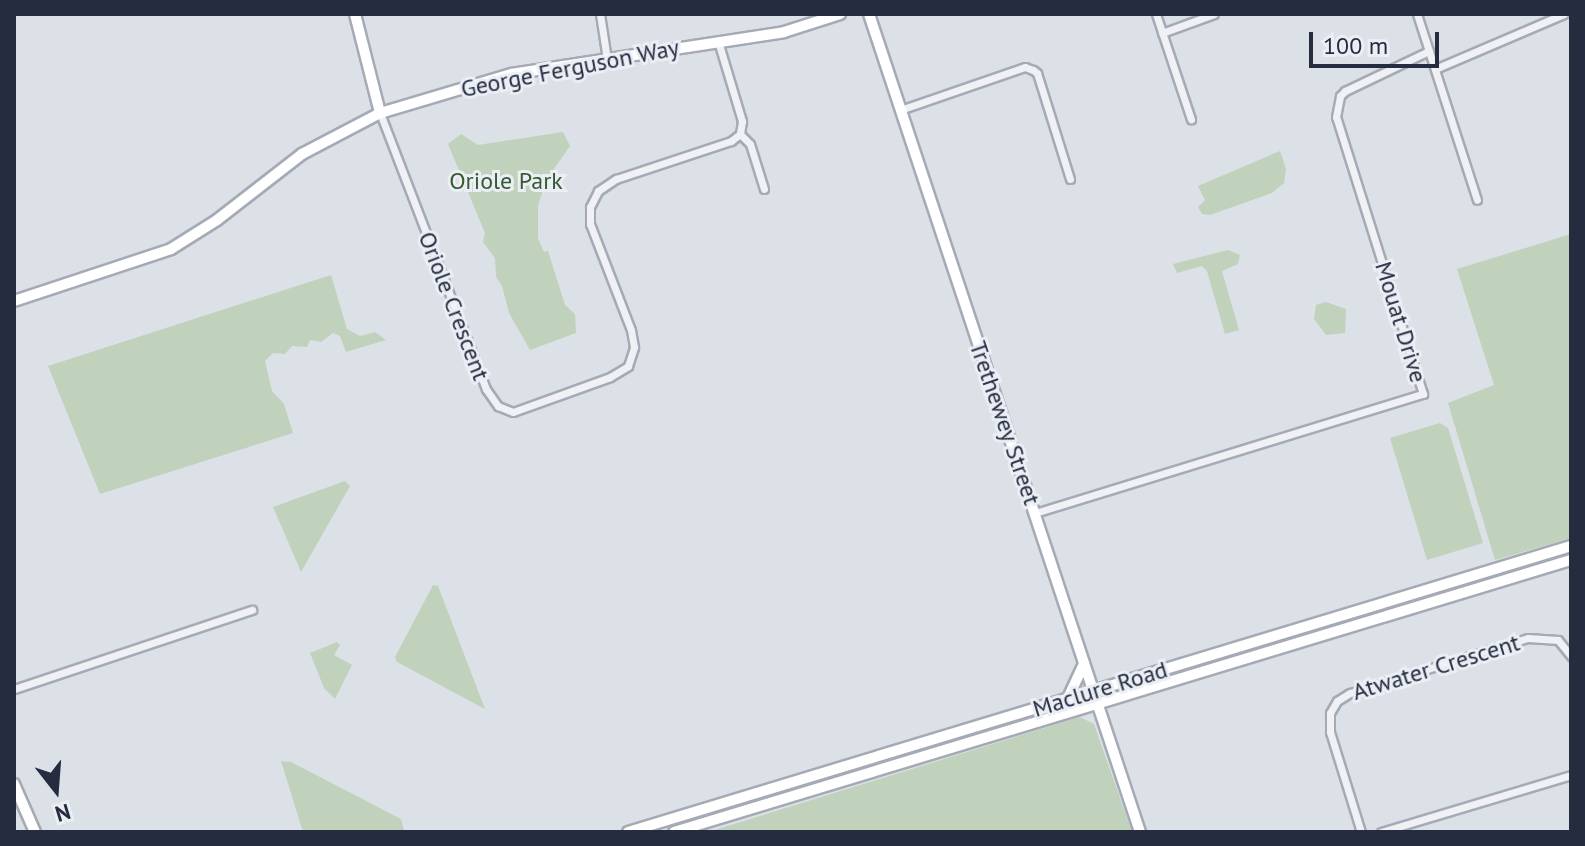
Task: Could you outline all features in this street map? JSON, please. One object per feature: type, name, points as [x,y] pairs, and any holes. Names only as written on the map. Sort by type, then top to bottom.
[{"type":"main road","points":[[355,14],[380,113]]},
{"type":"main road","name":"George Ferguson Way","points":[[14,301],[171,249],[217,220],[302,154],[380,113],[480,81],[794,30],[840,14]]},
{"type":"main road","name":"Trethewey Street","points":[[869,14],[1140,832]]},
{"type":"main road","name":"Maclure Road","points":[[628,832],[1571,546]]},
{"type":"main road","name":"Maclure Road","points":[[674,832],[1571,560]]},
{"type":"main road","points":[[1068,698],[1084,663]]},
{"type":"main road","points":[[14,784],[35,832]]},
{"type":"street","points":[[600,14],[607,59]]},
{"type":"street","points":[[1156,14],[1191,119]]},
{"type":"street","points":[[1162,33],[1214,14]]},
{"type":"street","points":[[1417,14],[1477,200]]},
{"type":"street","points":[[1435,69],[1564,14]]},
{"type":"street","points":[[718,41],[742,121],[740,134],[750,144],[764,189]]},
{"type":"street","name":"Mouat Drive","points":[[1035,513],[1423,394],[1336,117],[1340,96],[1345,91],[1429,51]]},
{"type":"street","points":[[900,110],[1025,67],[1037,73],[1070,179]]},
{"type":"street","name":"Oriole Crescent","points":[[380,113],[486,389],[498,406],[513,412],[530,409],[610,377],[628,366],[634,347],[631,330],[590,224],[590,207],[598,191],[616,179],[731,141],[740,134]]},
{"type":"street","points":[[14,689],[252,610]]},
{"type":"street","name":"Atwater Crescent","points":[[1361,832],[1330,732],[1330,713],[1337,701],[1350,693],[1528,638],[1558,640],[1571,656]]},
{"type":"street","points":[[1381,832],[1571,775]]},
{"type":"green space","name":"Oriole Park","points":[[563,132],[570,146],[547,179],[538,205],[538,238],[544,252],[548,251],[565,305],[575,314],[576,333],[530,350],[509,313],[502,286],[496,277],[495,258],[483,242],[485,233],[448,144],[461,134],[478,145]]},
{"type":"green space","points":[[1280,151],[1286,169],[1284,183],[1272,193],[1210,215],[1202,214],[1198,207],[1205,200],[1198,186]]},
{"type":"green space","points":[[1571,234],[1571,538],[1495,560],[1448,403],[1494,385],[1457,269]]},
{"type":"green space","points":[[1228,250],[1240,255],[1238,264],[1222,271],[1239,330],[1225,334],[1207,271],[1202,266],[1177,273],[1173,264]]},
{"type":"green space","points":[[331,275],[347,329],[360,336],[375,332],[386,340],[346,352],[340,336],[333,333],[321,342],[310,340],[307,347],[292,346],[285,354],[273,353],[265,361],[272,391],[284,404],[293,433],[100,494],[48,366]]},
{"type":"green space","points":[[1326,302],[1346,309],[1345,333],[1326,335],[1314,319],[1316,305]]},
{"type":"green space","points":[[1440,423],[1448,428],[1483,543],[1427,560],[1390,438]]},
{"type":"green space","points":[[345,481],[350,486],[301,572],[273,507]]},
{"type":"green space","points":[[433,585],[438,586],[485,709],[397,662],[395,657]]},
{"type":"green space","points":[[337,642],[340,645],[334,655],[352,665],[335,699],[324,688],[310,653]]},
{"type":"green space","points":[[1080,717],[1094,724],[1132,832],[708,832]]},
{"type":"green space","points":[[281,761],[291,762],[401,819],[404,830],[303,832]]}]
